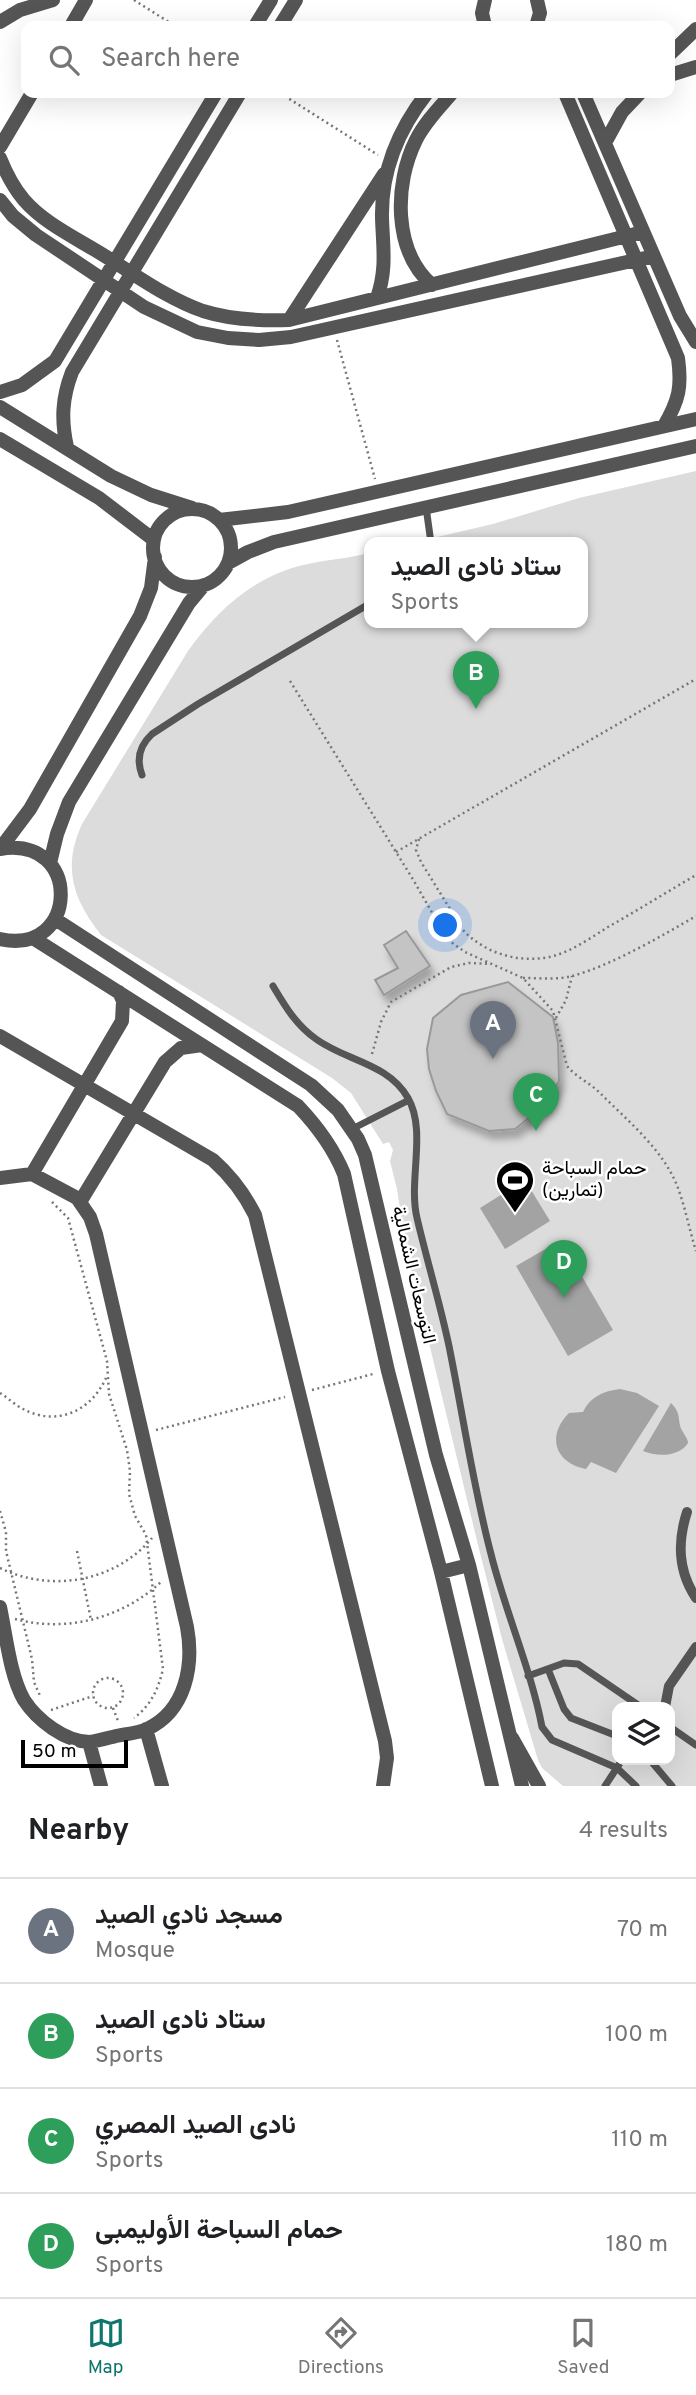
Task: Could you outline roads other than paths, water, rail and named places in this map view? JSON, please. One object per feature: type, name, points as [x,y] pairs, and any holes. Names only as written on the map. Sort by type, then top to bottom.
[{"type":"street","points":[[0,22],[20,10],[53,0]]},
{"type":"street","points":[[74,21],[86,0]]},
{"type":"street","points":[[258,21],[271,0]]},
{"type":"street","points":[[283,21],[296,0]]},
{"type":"street","points":[[482,21],[485,0]]},
{"type":"street","points":[[537,0],[540,21]]},
{"type":"street","points":[[675,49],[696,29]]},
{"type":"street","points":[[675,73],[696,67]]},
{"type":"street","points":[[0,147],[29,98]]},
{"type":"street","points":[[0,393],[22,385],[55,361],[213,98]]},
{"type":"street","points":[[67,447],[62,428],[65,390],[72,372],[237,98]]},
{"type":"street","points":[[377,298],[383,278],[383,198],[388,166],[395,143],[422,98]]},
{"type":"street","points":[[432,285],[414,264],[403,229],[400,205],[407,160],[416,139],[428,119],[447,98]]},
{"type":"street","points":[[567,98],[678,358],[681,381],[676,405],[664,426]]},
{"type":"street","points":[[585,98],[680,316],[696,342]]},
{"type":"street","points":[[605,143],[622,112],[635,98]]},
{"type":"street","points":[[0,158],[8,178],[25,201],[47,220],[177,300],[232,318],[289,320],[643,232]]},
{"type":"street","points":[[289,320],[388,166]]},
{"type":"street","points":[[0,201],[36,235],[144,307],[197,332],[228,338],[259,340],[291,337],[654,257]]},
{"type":"street","points":[[384,256],[398,257],[409,251]]},
{"type":"street","points":[[0,407],[111,476],[151,495],[203,510],[219,520],[227,529],[231,540],[228,563],[214,581],[204,585],[191,587],[179,584],[160,570],[155,557]]},
{"type":"street","points":[[219,520],[288,512],[696,419]]},
{"type":"street","points":[[0,439],[99,498],[154,540]]},
{"type":"street","points":[[228,563],[274,542],[696,446]]},
{"type":"street","points":[[419,483],[426,507]]},
{"type":"street","points":[[0,849],[30,810],[140,616],[151,588],[154,540],[158,530],[173,514],[194,509]]},
{"type":"street","points":[[50,863],[69,802],[85,772],[189,603],[204,585]]},
{"type":"street","points":[[0,849],[22,847],[42,856],[56,871],[62,890],[59,910],[49,927],[33,938],[21,941],[0,939]]},
{"type":"street","name":"التوسعات الشمالية","points":[[55,919],[296,1074],[325,1097],[352,1129],[365,1155],[436,1455],[469,1565],[522,1786]]},
{"type":"street","points":[[33,938],[298,1106],[329,1142],[344,1174],[388,1371],[441,1572],[492,1786]]},
{"type":"street","points":[[32,1174],[122,1021],[123,1001],[118,992]]},
{"type":"street","points":[[0,1036],[213,1160],[232,1178],[255,1215],[385,1741],[387,1758],[383,1786]]},
{"type":"street","points":[[80,1202],[164,1062],[181,1048],[202,1045]]},
{"type":"street","points":[[329,1142],[352,1129]]},
{"type":"street","points":[[0,1178],[32,1174],[80,1202],[90,1217],[191,1647],[185,1686],[163,1719],[146,1729],[89,1742],[60,1732],[35,1713],[18,1687],[1,1611]]},
{"type":"street","points":[[687,1512],[680,1539],[680,1552],[686,1579],[696,1598]]},
{"type":"street","points":[[441,1572],[469,1565]]},
{"type":"street","points":[[665,1702],[668,1686],[696,1647]]},
{"type":"street","points":[[146,1729],[162,1786]]},
{"type":"street","points":[[512,1738],[539,1786]]},
{"type":"street","points":[[89,1742],[101,1786]]},
{"type":"lane","points":[[426,507],[429,537]]},
{"type":"lane","points":[[142,775],[139,753],[152,734],[364,607]]},
{"type":"lane","points":[[273,986],[291,1016],[309,1034],[326,1046],[370,1065],[398,1082],[410,1100],[416,1118],[416,1214],[448,1342],[491,1554],[527,1676],[547,1735],[556,1742],[617,1768],[636,1786]]},
{"type":"lane","points":[[352,1129],[410,1100]]},
{"type":"lane","points":[[527,1676],[564,1663],[578,1664],[634,1702]]},
{"type":"lane","points":[[548,1668],[564,1709],[571,1717],[612,1734]]},
{"type":"lane","points":[[675,1730],[696,1745]]},
{"type":"lane","points":[[605,1786],[619,1765]]},
{"type":"lane","points":[[654,1765],[672,1786]]},
{"type":"place","name":"ستاد نادى الصيد","points":[[476,709]]},
{"type":"place","name":"مسجد نادي الصيد","points":[[493,1059]]},
{"type":"place","name":"نادى الصيد المصري","points":[[536,1131]]},
{"type":"place","name":"حمام السباحة (تمارين)","points":[[515,1214]]},
{"type":"place","name":"حمام السباحة الأوليمبى","points":[[564,1298]]}]
